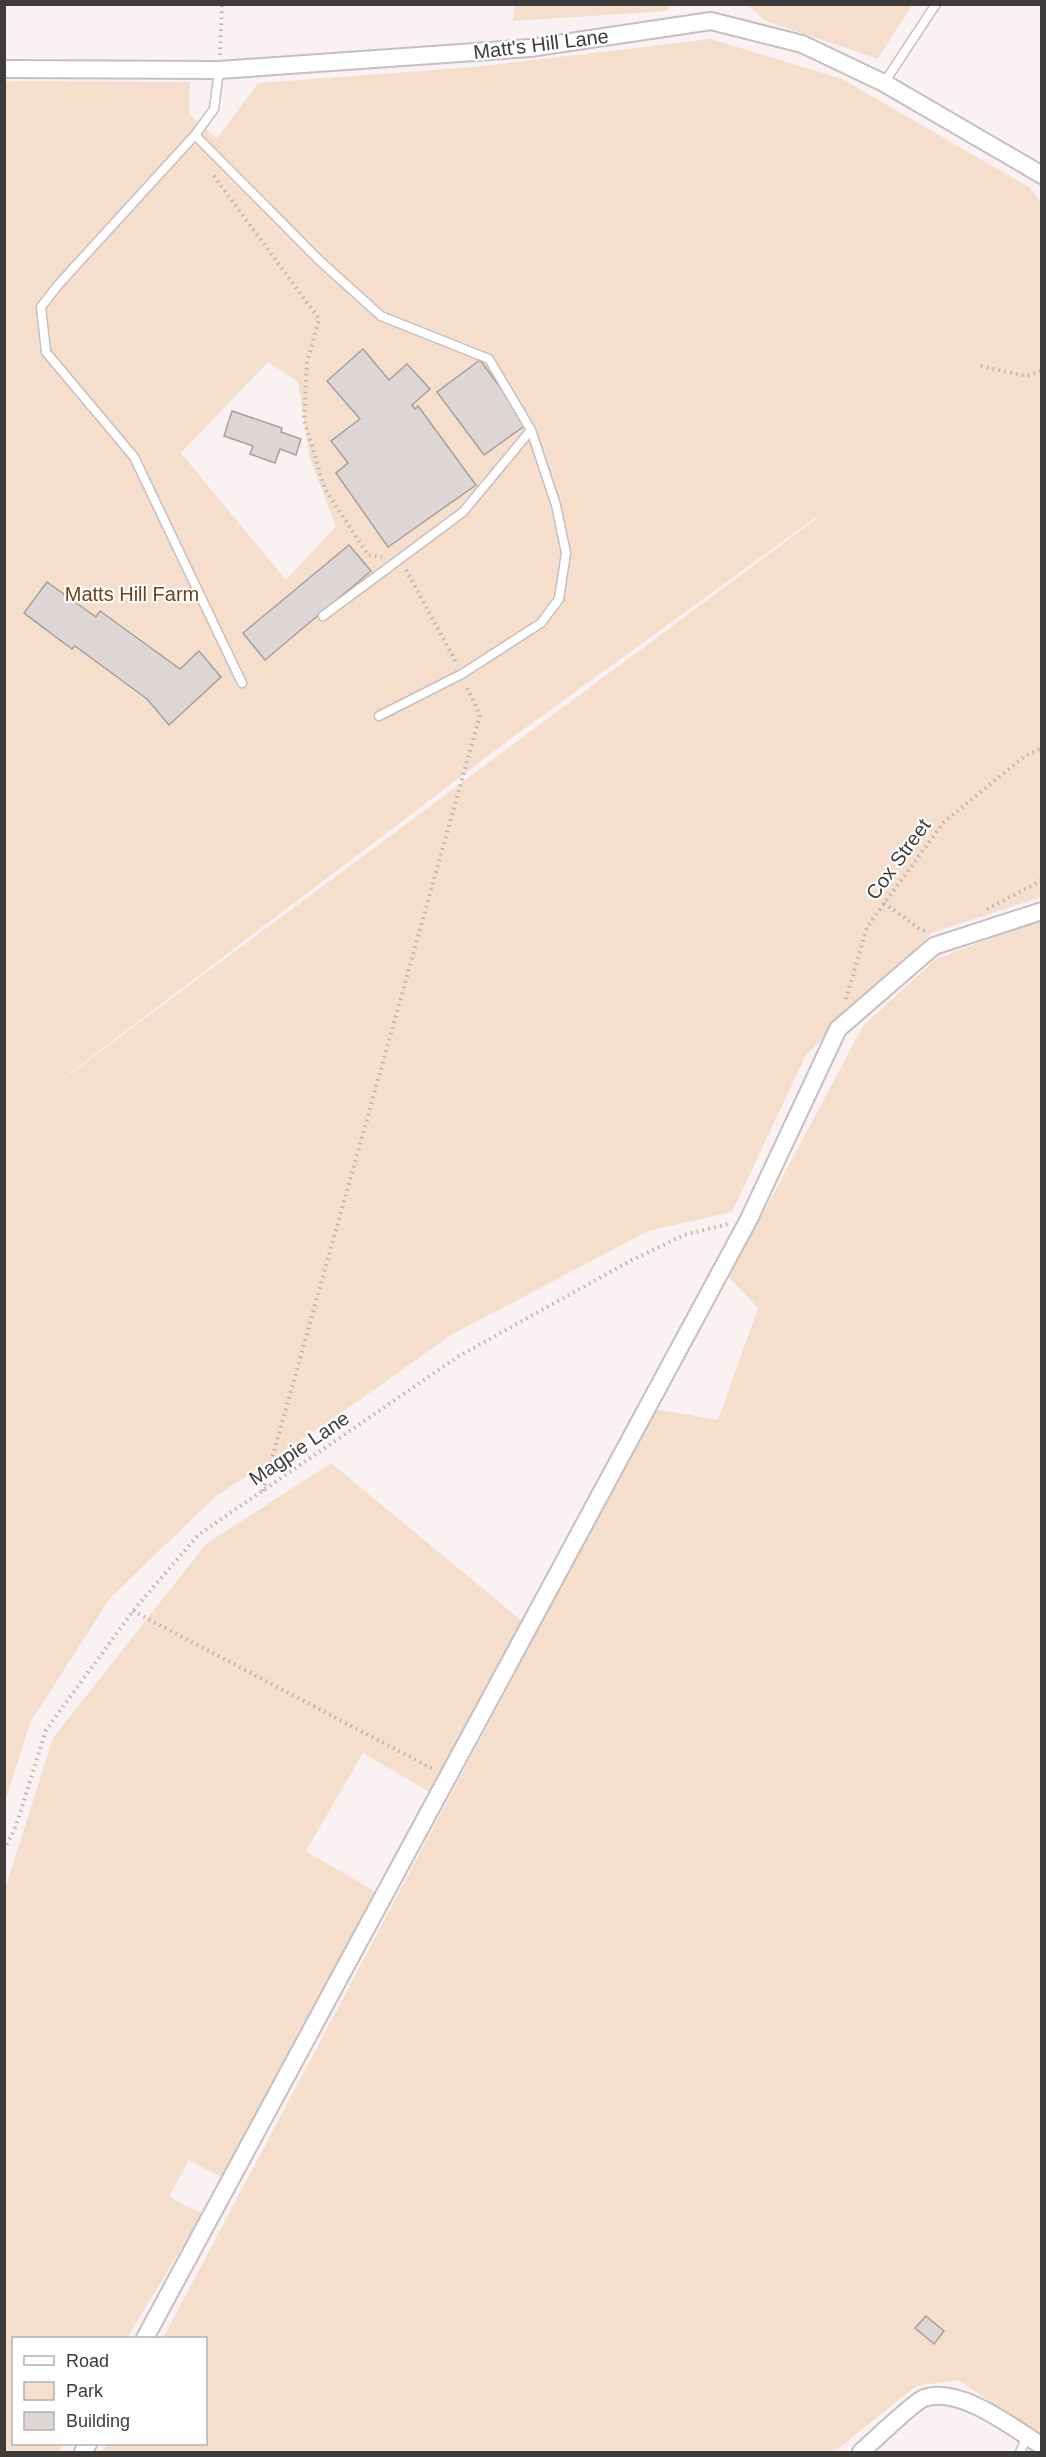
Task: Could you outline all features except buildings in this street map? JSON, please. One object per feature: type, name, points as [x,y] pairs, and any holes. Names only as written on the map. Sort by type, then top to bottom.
[{"type":"street","name":"Matt's Hill Lane","points":[[4,69],[219,70],[530,48],[711,21],[802,44],[884,83],[1041,175]]},
{"type":"street","points":[[146,2337],[749,1219],[838,1029],[934,946],[1041,911]]},
{"type":"street","points":[[861,2452],[924,2398],[955,2397],[989,2413],[1041,2446]]},
{"type":"lane","points":[[884,83],[936,4]]},
{"type":"lane","points":[[219,70],[214,109],[195,135],[58,285],[41,307],[46,352],[134,457],[242,683]]},
{"type":"lane","points":[[195,135],[320,261],[381,316],[489,359],[531,429],[556,505],[566,554],[559,599],[541,623],[462,674],[379,716]]},
{"type":"lane","points":[[323,616],[463,512],[531,429]]},
{"type":"lane","points":[[1020,2452],[1027,2437]]},
{"type":"path","points":[[219,70],[222,4]]},
{"type":"path","points":[[212,172],[319,319],[307,363],[304,420],[325,489],[368,555],[399,558],[462,674],[480,715],[263,1491]]},
{"type":"path","points":[[981,366],[1026,376],[1041,371]]},
{"type":"path","name":"Cox Street","points":[[838,1029],[867,927],[884,903],[944,822],[1025,756],[1041,748]]},
{"type":"path","points":[[983,911],[1041,880]]},
{"type":"path","points":[[884,903],[921,930],[933,931]]},
{"type":"path","name":"Magpie Lane","points":[[4,1850],[15,1826],[46,1730],[133,1611],[198,1535],[469,1350],[630,1261],[684,1235],[749,1219]]},
{"type":"path","points":[[133,1611],[448,1777]]},
{"type":"green space","points":[[667,4],[668,11],[513,21],[515,5]]},
{"type":"green space","points":[[747,5],[912,5],[878,59],[766,21]]},
{"type":"green space","name":"Matts Hill Farm","points":[[711,39],[842,79],[1029,187],[1042,204],[1041,897],[932,933],[806,1055],[732,1212],[648,1231],[451,1335],[340,1414],[215,1497],[110,1598],[30,1723],[5,1802],[5,81],[190,82],[189,114],[217,138],[258,83],[475,67]],"holes":[[[268,362],[298,382],[310,459],[336,526],[286,580],[181,453]],[[816,519],[19,1112],[513,737]]]},
{"type":"green space","points":[[1041,919],[1041,2436],[958,2380],[916,2386],[834,2452],[102,2452],[106,2445],[207,2445],[207,2337],[164,2337],[655,1409],[718,1420],[758,1308],[727,1275],[749,1240],[863,1026],[936,959]]},
{"type":"green space","points":[[331,1463],[522,1621],[431,1793],[363,1753],[306,1851],[376,1892],[221,2177],[189,2160],[169,2197],[202,2214],[128,2337],[12,2337],[12,2445],[62,2445],[58,2452],[5,2452],[5,1889],[53,1738],[206,1544]]}]
